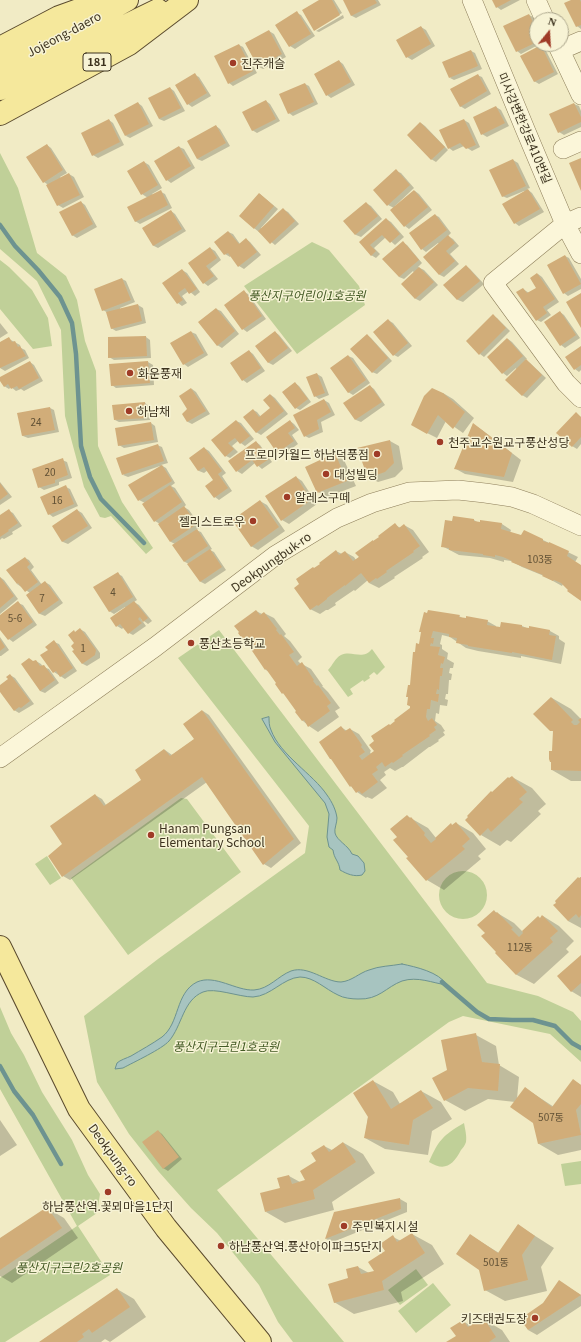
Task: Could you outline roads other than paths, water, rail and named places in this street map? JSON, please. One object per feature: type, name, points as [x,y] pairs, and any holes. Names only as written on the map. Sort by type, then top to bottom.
[{"type":"main road","name":"Jojeong-daero","points":[[0,48],[59,17],[107,0]]},
{"type":"main road","name":"Jojeong-daero","points":[[0,68],[70,32],[127,0]]},
{"type":"main road","name":"Jojeong-daero","points":[[0,89],[180,0]]},
{"type":"main road","name":"181","points":[[0,114],[129,44],[187,0]]},
{"type":"main road","name":"Deokpung-ro","points":[[0,947],[78,1109],[166,1228],[260,1342]]},
{"type":"street","name":"미사강변한강로410번길","points":[[472,0],[524,129],[573,220],[581,254]]},
{"type":"street","points":[[536,0],[541,12]]},
{"type":"street","points":[[569,44],[581,41]]},
{"type":"street","points":[[561,52],[581,95]]},
{"type":"street","points":[[563,149],[581,141]]},
{"type":"street","points":[[573,220],[492,283],[566,383],[581,398]]},
{"type":"street","name":"Deokpungbuk-ro","points":[[0,758],[165,640],[276,556],[337,518],[372,503],[409,492],[458,490],[512,498],[533,504],[581,526]]},
{"type":"water","points":[[269,717],[270,728],[275,739],[289,756],[321,787],[331,800],[337,818],[335,831],[336,836],[352,854],[358,856],[364,863],[365,871],[362,875],[351,875],[340,870],[333,850],[329,847],[327,837],[329,814],[325,803],[275,742],[262,719]]},
{"type":"water","points":[[402,964],[433,973],[447,985],[414,979],[402,981],[377,995],[365,999],[358,999],[340,996],[315,981],[300,977],[288,980],[266,994],[253,997],[220,991],[203,992],[191,1001],[169,1041],[123,1068],[115,1069],[118,1062],[154,1042],[168,1031],[185,993],[197,982],[211,980],[247,990],[254,990],[269,985],[291,971],[304,970],[341,982],[349,980],[365,971]]},
{"type":"waterway","points":[[0,225],[15,246],[38,270],[60,297],[72,323],[76,354],[81,446],[90,477],[101,499],[144,543]]},
{"type":"waterway","points":[[442,982],[477,1012],[489,1019],[533,1020],[555,1026],[572,1043],[581,1048]]},
{"type":"waterway","points":[[0,1066],[14,1091],[33,1115],[61,1164]]},
{"type":"place","name":"진주캐슬","points":[[233,63]]},
{"type":"place","name":"화운풍재","points":[[130,373]]},
{"type":"place","name":"하남채","points":[[129,411]]},
{"type":"place","name":"천주교수원교구풍산성당","points":[[440,442]]},
{"type":"place","name":"프로미카월드 하남덕풍점","points":[[377,454]]},
{"type":"place","name":"대성빌딩","points":[[326,474]]},
{"type":"place","name":"알레스구떼","points":[[287,497]]},
{"type":"place","name":"젤리스트로우","points":[[253,521]]},
{"type":"place","name":"풍산초등학교","points":[[191,643]]},
{"type":"place","name":"Hanam Pungsan Elementary School","points":[[151,835]]},
{"type":"place","name":"하남풍산역.꽃뫼마을1단지","points":[[108,1192]]},
{"type":"place","name":"주민복지시설","points":[[344,1226]]},
{"type":"place","name":"하남풍산역.풍산아이파크5단지","points":[[221,1246]]},
{"type":"place","name":"키즈태권도장","points":[[535,1318]]},
{"type":"park label","name":"풍산지구어린이1호공원","points":[[307,295]]},
{"type":"park label","name":"풍산지구근린1호공원","points":[[226,1046]]},
{"type":"park label","name":"풍산지구근린2호공원","points":[[69,1267]]}]
